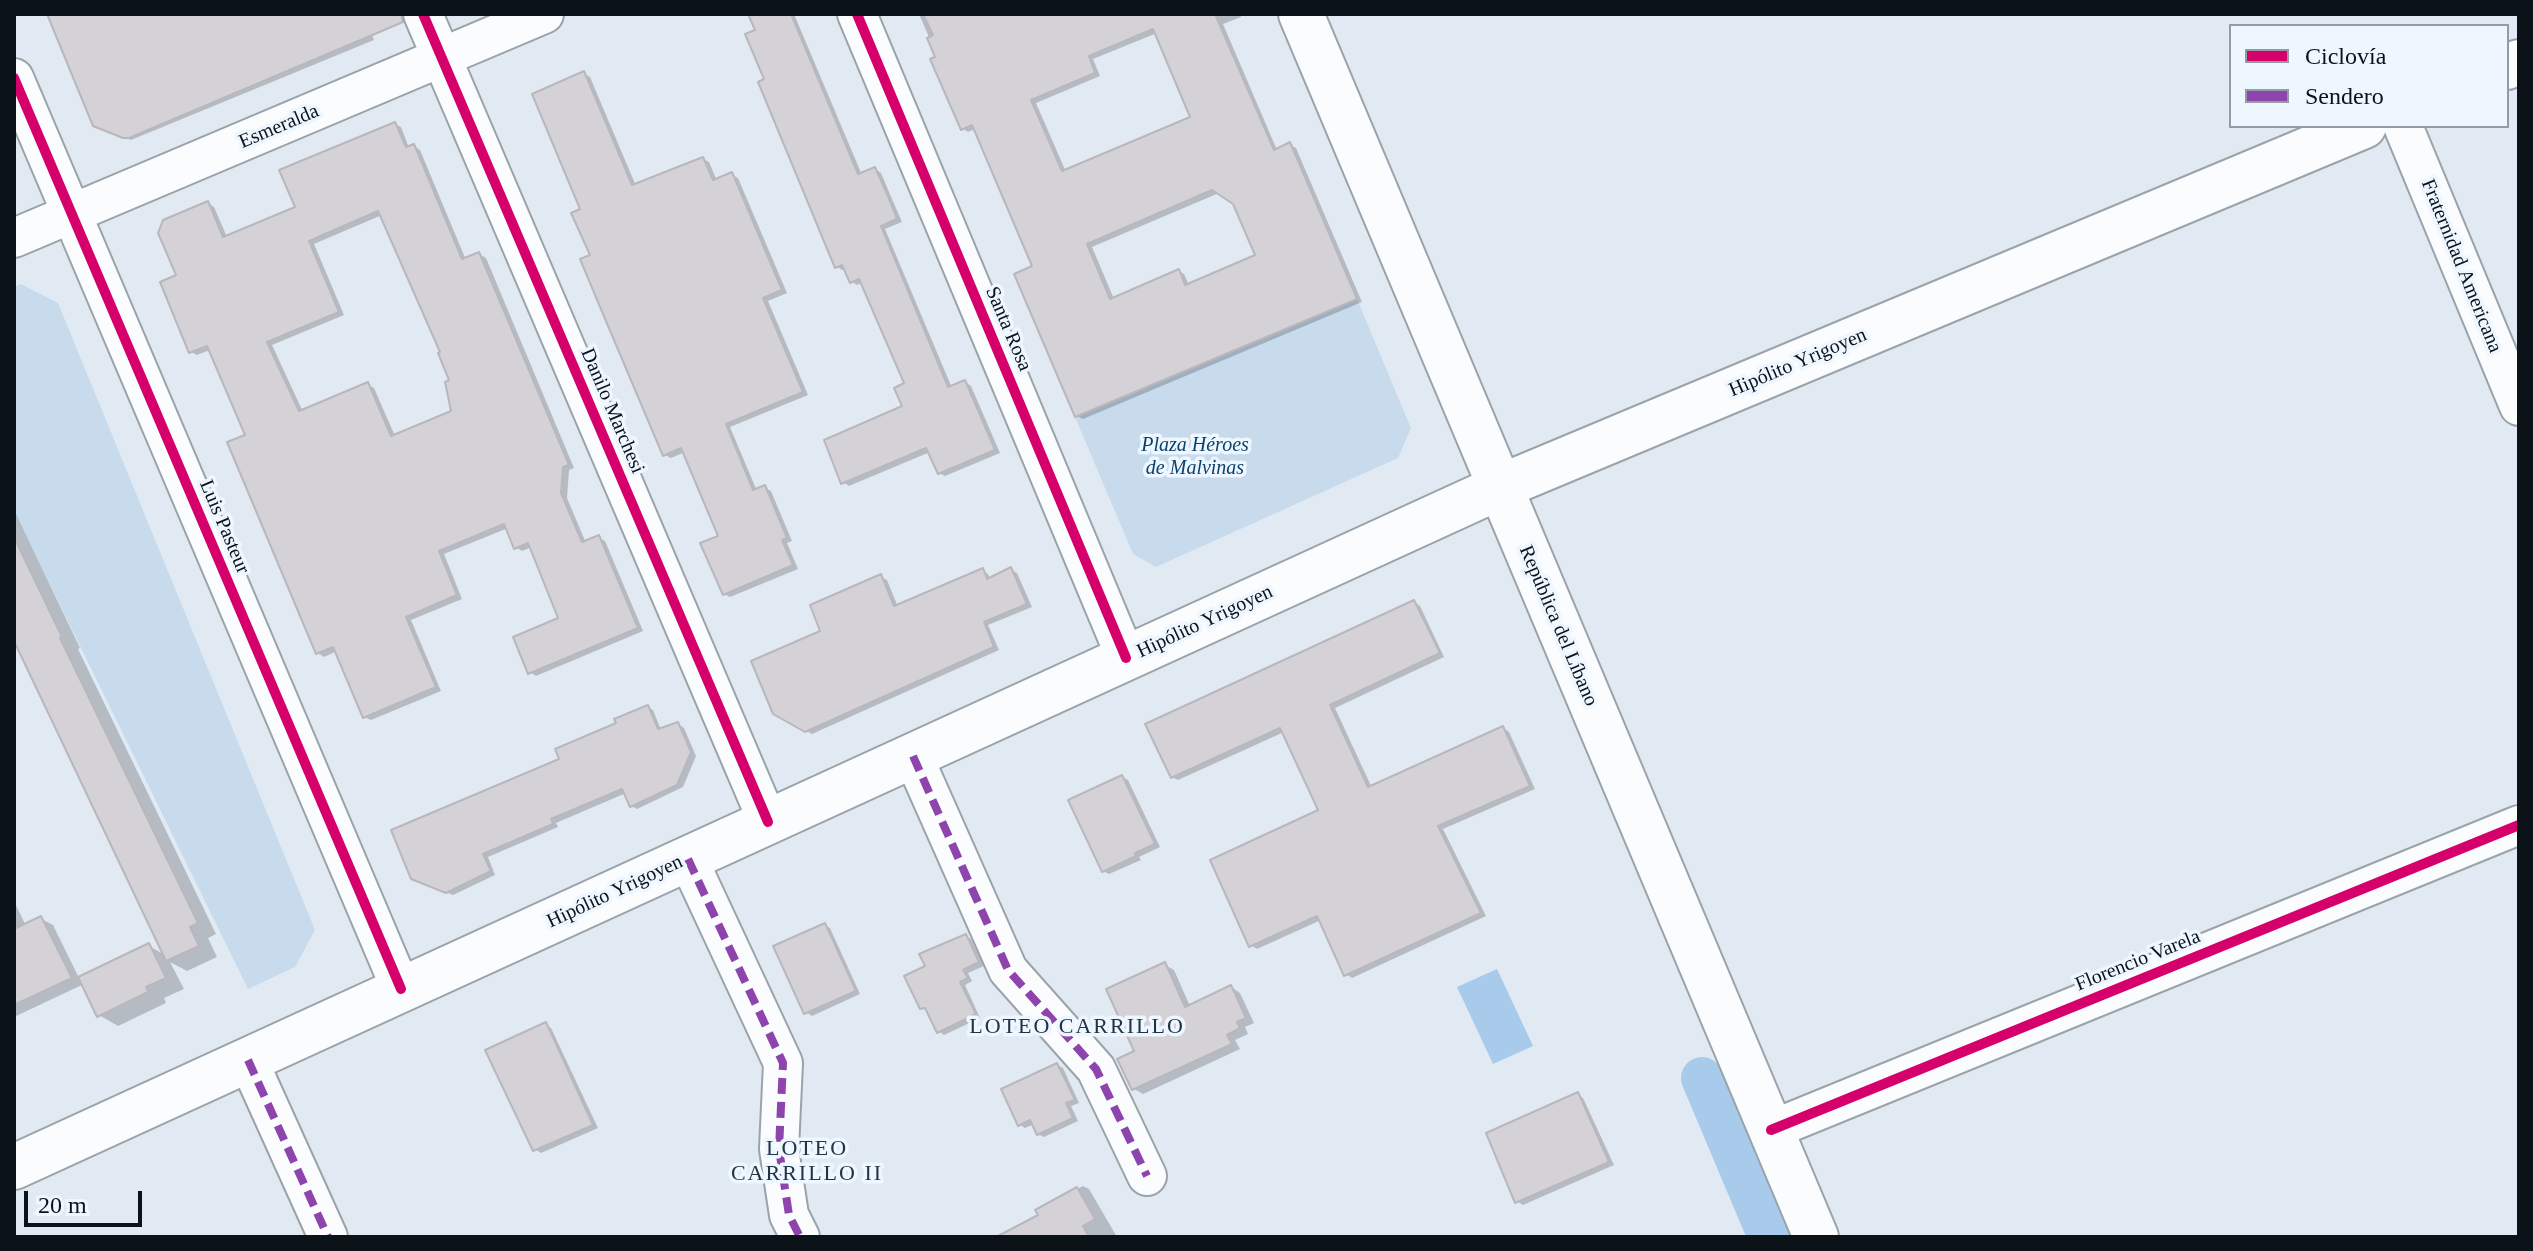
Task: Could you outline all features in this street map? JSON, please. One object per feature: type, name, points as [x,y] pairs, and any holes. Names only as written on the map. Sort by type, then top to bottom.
[{"type":"main road","name":"República del Líbano","points":[[1301,14],[1816,1237]]},
{"type":"main road","name":"Hipólito Yrigoyen","points":[[14,1167],[1500,487],[2359,128]]},
{"type":"street","name":"Danilo Marchesi","points":[[423,14],[768,822]]},
{"type":"street","name":"Esmeralda","points":[[14,238],[544,14]]},
{"type":"street","name":"Santa Rosa","points":[[857,14],[1126,658]]},
{"type":"street","name":"Luis Pasteur","points":[[14,78],[401,989]]},
{"type":"street","name":"Fraternidad Americana","points":[[2404,128],[2519,406]]},
{"type":"street","points":[[913,756],[1008,970],[1096,1069],[1147,1176]]},
{"type":"street","name":"Florencio Varela","points":[[1771,1130],[2519,825]]},
{"type":"street","points":[[688,859],[783,1063],[779,1149],[789,1215],[800,1237]]},
{"type":"street","points":[[248,1060],[328,1237]]},
{"type":"green space","points":[[21,284],[58,303],[315,930],[295,967],[248,989],[14,511],[14,287]]},
{"type":"green space","name":"Plaza Héroes de Malvinas","points":[[1357,299],[1411,428],[1398,458],[1156,567],[1133,554],[1075,417]]},
{"type":"water","points":[[1497,969],[1533,1046],[1493,1064],[1457,987]]},
{"type":"building","points":[[47,14],[401,14],[403,22],[123,138],[93,126]]},
{"type":"building","points":[[748,14],[791,14],[858,174],[875,167],[887,194],[897,219],[881,226],[948,387],[965,380],[995,450],[938,474],[926,448],[841,484],[824,440],[902,406],[894,388],[904,383],[859,279],[850,283],[842,265],[835,268],[758,82],[764,79],[745,34],[755,30]]},
{"type":"building","points":[[923,14],[1215,14],[1274,150],[1290,142],[1357,299],[1075,417],[1014,274],[1032,266],[972,125],[961,130],[930,59],[935,57],[927,38],[933,35]],"holes":[[[1153,29],[1190,117],[1062,171],[1031,100],[1095,73],[1089,56]],[[1212,190],[1233,204],[1255,255],[1185,285],[1179,269],[1110,299],[1087,244]]]},
{"type":"building","points":[[584,71],[632,185],[703,157],[713,180],[732,172],[782,290],[763,298],[803,392],[726,424],[753,490],[765,485],[787,538],[782,540],[793,565],[723,595],[700,543],[718,536],[681,448],[663,456],[603,314],[580,259],[590,255],[571,213],[580,209],[532,94]]},
{"type":"building","points":[[395,122],[406,147],[414,144],[462,259],[479,252],[569,465],[563,467],[561,493],[582,542],[599,535],[638,628],[528,674],[513,637],[558,618],[528,543],[514,549],[504,524],[439,551],[457,595],[406,617],[436,687],[363,718],[333,647],[316,654],[227,442],[245,435],[207,346],[189,353],[160,282],[176,275],[158,233],[163,220],[208,201],[223,237],[295,207],[279,170]],"holes":[[[378,211],[440,352],[449,380],[445,382],[451,411],[391,436],[368,382],[299,411],[267,342],[339,312],[309,241]]]},
{"type":"building","points":[[14,537],[198,923],[190,927],[199,946],[166,961],[14,641]]},
{"type":"building","points":[[1011,567],[1027,604],[984,622],[994,647],[805,732],[773,714],[751,661],[820,631],[810,605],[881,574],[894,606],[983,568],[987,579]]},
{"type":"building","points":[[1414,600],[1440,653],[1330,705],[1368,787],[1503,726],[1530,786],[1438,826],[1481,913],[1344,976],[1317,916],[1249,947],[1210,860],[1318,810],[1280,728],[1171,778],[1145,724]]},
{"type":"building","points":[[648,705],[658,729],[678,722],[691,752],[677,785],[630,807],[622,789],[551,819],[553,824],[483,854],[491,871],[446,893],[411,879],[391,830],[559,759],[555,749],[616,723],[614,719]]},
{"type":"building","points":[[1122,775],[1155,844],[1102,872],[1068,800]]},
{"type":"building","points":[[41,916],[72,978],[14,1005],[14,929]]},
{"type":"building","points":[[825,923],[856,991],[804,1014],[773,946]]},
{"type":"building","points":[[966,934],[979,962],[963,970],[968,978],[960,982],[976,1014],[937,1033],[925,1008],[920,1009],[904,976],[925,966],[919,954]]},
{"type":"building","points":[[149,943],[166,978],[146,987],[148,992],[97,1017],[78,977]]},
{"type":"building","points":[[1165,962],[1185,1007],[1231,985],[1246,1018],[1237,1022],[1240,1028],[1227,1035],[1232,1044],[1132,1090],[1117,1059],[1134,1051],[1106,989]]},
{"type":"building","points":[[546,1022],[593,1125],[533,1151],[485,1050]]},
{"type":"building","points":[[1057,1063],[1075,1100],[1066,1103],[1073,1118],[1037,1135],[1030,1120],[1018,1126],[1001,1089]]},
{"type":"building","points":[[1578,1092],[1609,1162],[1515,1203],[1486,1133]]},
{"type":"building","points":[[1077,1187],[1095,1219],[1083,1226],[1089,1237],[996,1237],[1038,1215],[1035,1210]]},
{"type":"waterway","points":[[1702,1078],[1769,1237]]},
{"type":"marked path","points":[[913,756],[1008,970],[1096,1069],[1147,1176]]},
{"type":"marked path","points":[[688,859],[783,1063],[779,1149],[789,1215],[800,1237]]},
{"type":"marked path","points":[[248,1060],[328,1237]]},
{"type":"cycle path","points":[[423,14],[768,822]]},
{"type":"cycle path","points":[[857,14],[1126,658]]},
{"type":"cycle path","points":[[14,78],[401,989]]},
{"type":"cycle path","points":[[1771,1130],[2519,825]]},
{"type":"district","name":"LOTEO CARRILLO","points":[[1077,1027]]},
{"type":"district","name":"LOTEO CARRILLO II","points":[[807,1162]]}]
